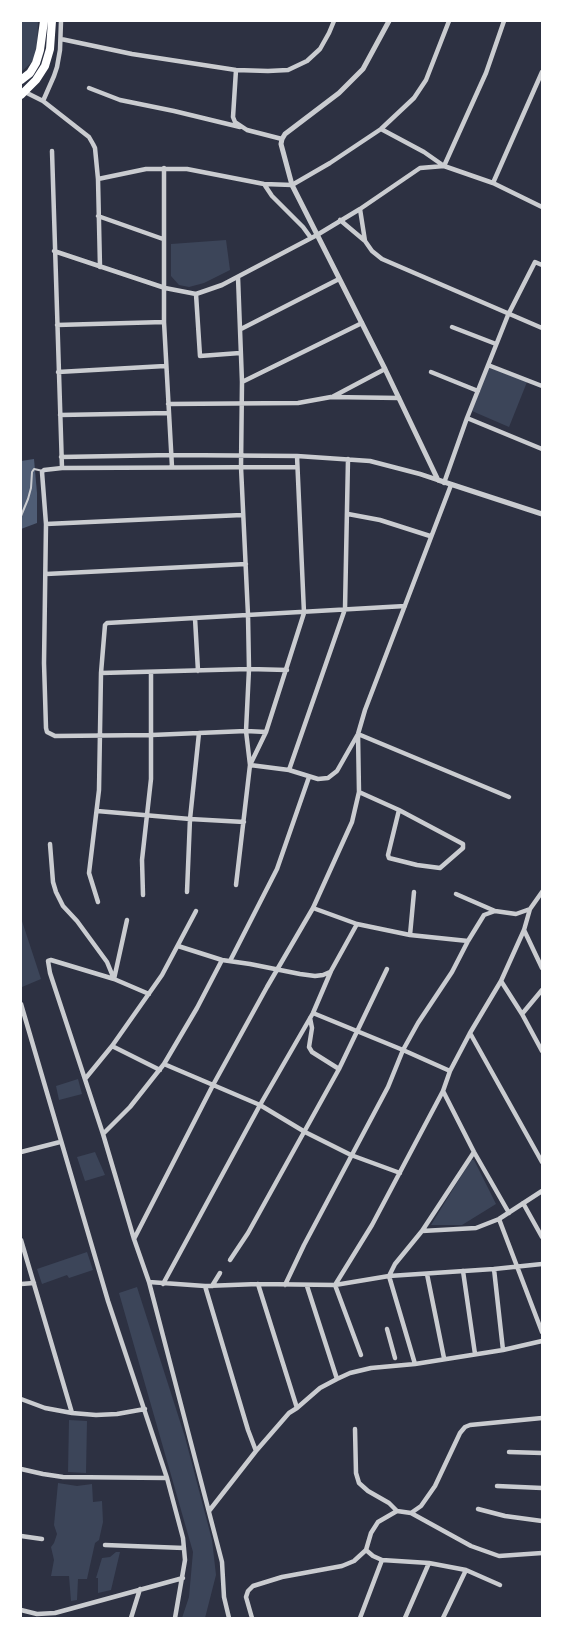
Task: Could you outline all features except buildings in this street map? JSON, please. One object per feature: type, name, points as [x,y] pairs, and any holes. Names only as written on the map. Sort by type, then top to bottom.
[{"type":"highway","points":[[21,80],[30,73],[36,63],[42,44],[45,21]]},
{"type":"highway","points":[[23,93],[36,80],[45,66],[50,49],[52,21]]},
{"type":"street","points":[[43,101],[59,58],[61,21]]},
{"type":"street","points":[[61,39],[132,54],[236,70],[288,70],[308,61],[320,49],[334,21]]},
{"type":"street","points":[[389,21],[363,69],[339,93],[283,136],[281,144],[292,185],[314,236],[362,323],[438,480]]},
{"type":"street","points":[[98,179],[146,169],[164,168],[187,169],[264,184],[292,185],[381,129],[414,98],[426,80],[449,21]]},
{"type":"street","points":[[444,166],[486,73],[504,21]]},
{"type":"street","points":[[236,70],[233,117],[240,127]]},
{"type":"street","points":[[493,183],[542,72]]},
{"type":"street","points":[[89,88],[120,100],[283,136]]},
{"type":"street","points":[[23,93],[43,101],[89,137],[95,148],[100,267]]},
{"type":"street","points":[[381,129],[424,152],[444,166],[493,183],[542,207]]},
{"type":"street","points":[[52,151],[62,468]]},
{"type":"street","points":[[54,251],[165,288],[196,294],[222,285],[314,236],[360,209],[420,168],[444,166]]},
{"type":"street","points":[[164,168],[165,366],[172,467]]},
{"type":"street","points":[[264,184],[272,196],[314,236]]},
{"type":"street","points":[[360,209],[365,241]]},
{"type":"street","points":[[98,216],[163,239]]},
{"type":"street","points":[[340,220],[365,241],[377,255],[392,265],[542,328]]},
{"type":"street","points":[[250,765],[290,770],[318,779],[328,778],[336,771],[358,734],[448,484],[467,418],[496,344],[535,262],[542,265]]},
{"type":"street","points":[[236,885],[250,765],[246,731],[249,669],[242,515],[242,382],[238,277]]},
{"type":"street","points":[[241,329],[339,279]]},
{"type":"street","points":[[196,294],[200,356],[240,353]]},
{"type":"street","points":[[57,325],[164,322]]},
{"type":"street","points":[[242,382],[362,323]]},
{"type":"street","points":[[452,327],[496,344]]},
{"type":"street","points":[[488,365],[542,386]]},
{"type":"street","points":[[58,372],[165,366]]},
{"type":"street","points":[[331,397],[385,369]]},
{"type":"street","points":[[431,372],[478,391]]},
{"type":"street","points":[[168,404],[298,403],[331,397],[399,398]]},
{"type":"street","points":[[60,415],[169,413]]},
{"type":"street","points":[[467,418],[542,449]]},
{"type":"street","points":[[61,457],[241,454],[370,461],[420,474],[542,514]]},
{"type":"street","points":[[250,765],[266,732],[304,613],[297,456]]},
{"type":"street","points":[[290,770],[345,609],[348,459]]},
{"type":"street","points":[[266,732],[55,736],[47,732],[45,728],[46,524],[43,471],[62,468],[297,467]]},
{"type":"street","points":[[348,514],[380,520],[430,536]]},
{"type":"street","points":[[46,524],[242,515]]},
{"type":"street","points":[[46,574],[246,564]]},
{"type":"street","points":[[98,902],[89,873],[99,790],[101,673],[107,623],[405,606]]},
{"type":"street","points":[[195,618],[198,671]]},
{"type":"street","points":[[101,673],[287,670]]},
{"type":"street","points":[[143,895],[142,860],[151,779],[151,673]]},
{"type":"street","points":[[187,892],[190,819],[200,733]]},
{"type":"street","points":[[134,1239],[213,1085],[313,908],[352,822],[359,792],[358,734]]},
{"type":"street","points":[[358,734],[509,797]]},
{"type":"street","points":[[230,961],[277,869],[309,777]]},
{"type":"street","points":[[359,792],[399,810],[463,844],[463,848],[441,868],[389,858],[387,855],[399,810]]},
{"type":"street","points":[[97,811],[244,822]]},
{"type":"street","points":[[50,844],[56,892],[63,906],[107,962],[114,979]]},
{"type":"street","points":[[410,934],[414,892]]},
{"type":"street","points":[[335,1285],[372,1225],[400,1173],[443,1091],[450,1071],[501,981],[524,930],[530,909],[542,892]]},
{"type":"street","points":[[456,894],[495,910],[516,914],[530,909]]},
{"type":"street","points":[[313,908],[357,924],[410,934],[468,941]]},
{"type":"street","points":[[285,1285],[388,1087],[403,1050],[418,1023],[452,972],[484,915],[495,910]]},
{"type":"street","points":[[85,1079],[112,1046],[162,975],[196,911]]},
{"type":"street","points":[[114,979],[127,920]]},
{"type":"street","points":[[163,1284],[260,1105],[312,1016],[331,971],[357,924]]},
{"type":"street","points":[[524,930],[542,968]]},
{"type":"street","points":[[178,946],[222,960],[278,970],[315,976],[331,971]]},
{"type":"street","points":[[103,1134],[130,1107],[160,1070],[222,960]]},
{"type":"street","points":[[148,994],[114,979],[48,961],[149,1282],[222,1562],[224,1596],[229,1618]]},
{"type":"street","points":[[230,1260],[248,1233],[339,1069],[387,969]]},
{"type":"street","points":[[501,981],[542,1051]]},
{"type":"street","points":[[522,1014],[542,990]]},
{"type":"street","points":[[21,1004],[108,1301],[167,1478],[184,1548],[183,1578],[175,1618]]},
{"type":"street","points":[[312,1016],[359,1031],[450,1071]]},
{"type":"street","points":[[312,1016],[309,1047],[312,1052],[339,1069]]},
{"type":"street","points":[[470,1033],[542,1162]]},
{"type":"street","points":[[112,1046],[160,1070]]},
{"type":"street","points":[[164,1064],[260,1105],[305,1132],[351,1155],[400,1173]]},
{"type":"street","points":[[443,1091],[509,1213]]},
{"type":"street","points":[[21,1152],[60,1142]]},
{"type":"street","points":[[415,1364],[389,1276],[395,1264],[422,1231],[474,1152]]},
{"type":"street","points":[[422,1231],[476,1228],[499,1219],[542,1191]]},
{"type":"street","points":[[523,1203],[542,1237]]},
{"type":"street","points":[[499,1219],[542,1332]]},
{"type":"street","points":[[21,1240],[72,1413]]},
{"type":"street","points":[[149,1282],[205,1286],[335,1285],[389,1276],[542,1264]]},
{"type":"street","points":[[494,1269],[503,1350]]},
{"type":"street","points":[[463,1271],[474,1354]]},
{"type":"street","points":[[212,1286],[220,1273]]},
{"type":"street","points":[[427,1274],[444,1358]]},
{"type":"street","points":[[21,1284],[34,1283]]},
{"type":"street","points":[[258,1284],[297,1408]]},
{"type":"street","points":[[335,1285],[361,1355]]},
{"type":"street","points":[[205,1286],[256,1451]]},
{"type":"street","points":[[307,1286],[337,1379]]},
{"type":"street","points":[[387,1329],[395,1358]]},
{"type":"street","points":[[209,1511],[289,1413],[320,1388],[337,1379],[371,1368],[415,1364],[503,1350],[542,1341]]},
{"type":"street","points":[[21,1399],[45,1408],[72,1413],[106,1414],[145,1409]]},
{"type":"street","points":[[411,1513],[421,1506],[435,1486],[465,1427],[542,1418]]},
{"type":"street","points":[[355,1429],[356,1473],[359,1483],[397,1511],[411,1513],[471,1545],[500,1556],[542,1553]]},
{"type":"street","points":[[509,1452],[542,1453]]},
{"type":"street","points":[[21,1469],[63,1477],[167,1478]]},
{"type":"street","points":[[497,1486],[542,1488]]},
{"type":"street","points":[[478,1509],[505,1516],[542,1521]]},
{"type":"street","points":[[252,1618],[246,1597],[253,1586],[282,1577],[342,1566],[354,1561],[366,1550],[371,1533],[378,1522],[397,1511]]},
{"type":"street","points":[[21,1536],[42,1539]]},
{"type":"street","points":[[105,1545],[184,1548]]},
{"type":"street","points":[[366,1550],[382,1560],[429,1563],[466,1570],[500,1585]]},
{"type":"street","points":[[360,1618],[382,1560]]},
{"type":"street","points":[[405,1618],[429,1563]]},
{"type":"street","points":[[443,1618],[466,1570]]},
{"type":"street","points":[[21,1610],[37,1614],[55,1613],[183,1578]]},
{"type":"street","points":[[131,1618],[141,1589]]},
{"type":"lane","points":[[21,516],[31,488],[32,471],[34,469],[43,471]]},
{"type":"shaded area","points":[[21,21],[38,21],[37,53],[31,63],[21,72]]},
{"type":"shaded area","points":[[226,240],[230,270],[204,283],[189,287],[179,285],[171,276],[171,244]]},
{"type":"shaded area","points":[[489,367],[527,382],[509,427],[472,411]]},
{"type":"shaded area","points":[[34,459],[37,523],[21,529],[21,461]]},
{"type":"shaded area","points":[[21,918],[41,979],[22,987],[21,983]]},
{"type":"shaded area","points":[[78,1079],[82,1094],[59,1100],[56,1086]]},
{"type":"shaded area","points":[[95,1152],[105,1175],[85,1181],[77,1157]]},
{"type":"shaded area","points":[[471,1160],[474,1160],[496,1204],[462,1225],[431,1225]]},
{"type":"shaded area","points":[[87,1252],[93,1270],[69,1278],[67,1275],[42,1284],[37,1269]]},
{"type":"shaded area","points":[[137,1287],[185,1437],[212,1540],[216,1575],[205,1618],[182,1618],[189,1597],[193,1552],[119,1293]]},
{"type":"shaded area","points":[[69,1420],[87,1421],[86,1473],[68,1472]]},
{"type":"shaded area","points":[[58,1483],[77,1486],[92,1484],[93,1502],[102,1501],[103,1522],[99,1540],[95,1543],[87,1579],[78,1579],[77,1600],[71,1601],[69,1576],[51,1576],[54,1560],[51,1547],[57,1534],[54,1525]]},
{"type":"shaded area","points":[[120,1552],[111,1590],[98,1593],[98,1578],[96,1578],[102,1558],[110,1557]]}]
